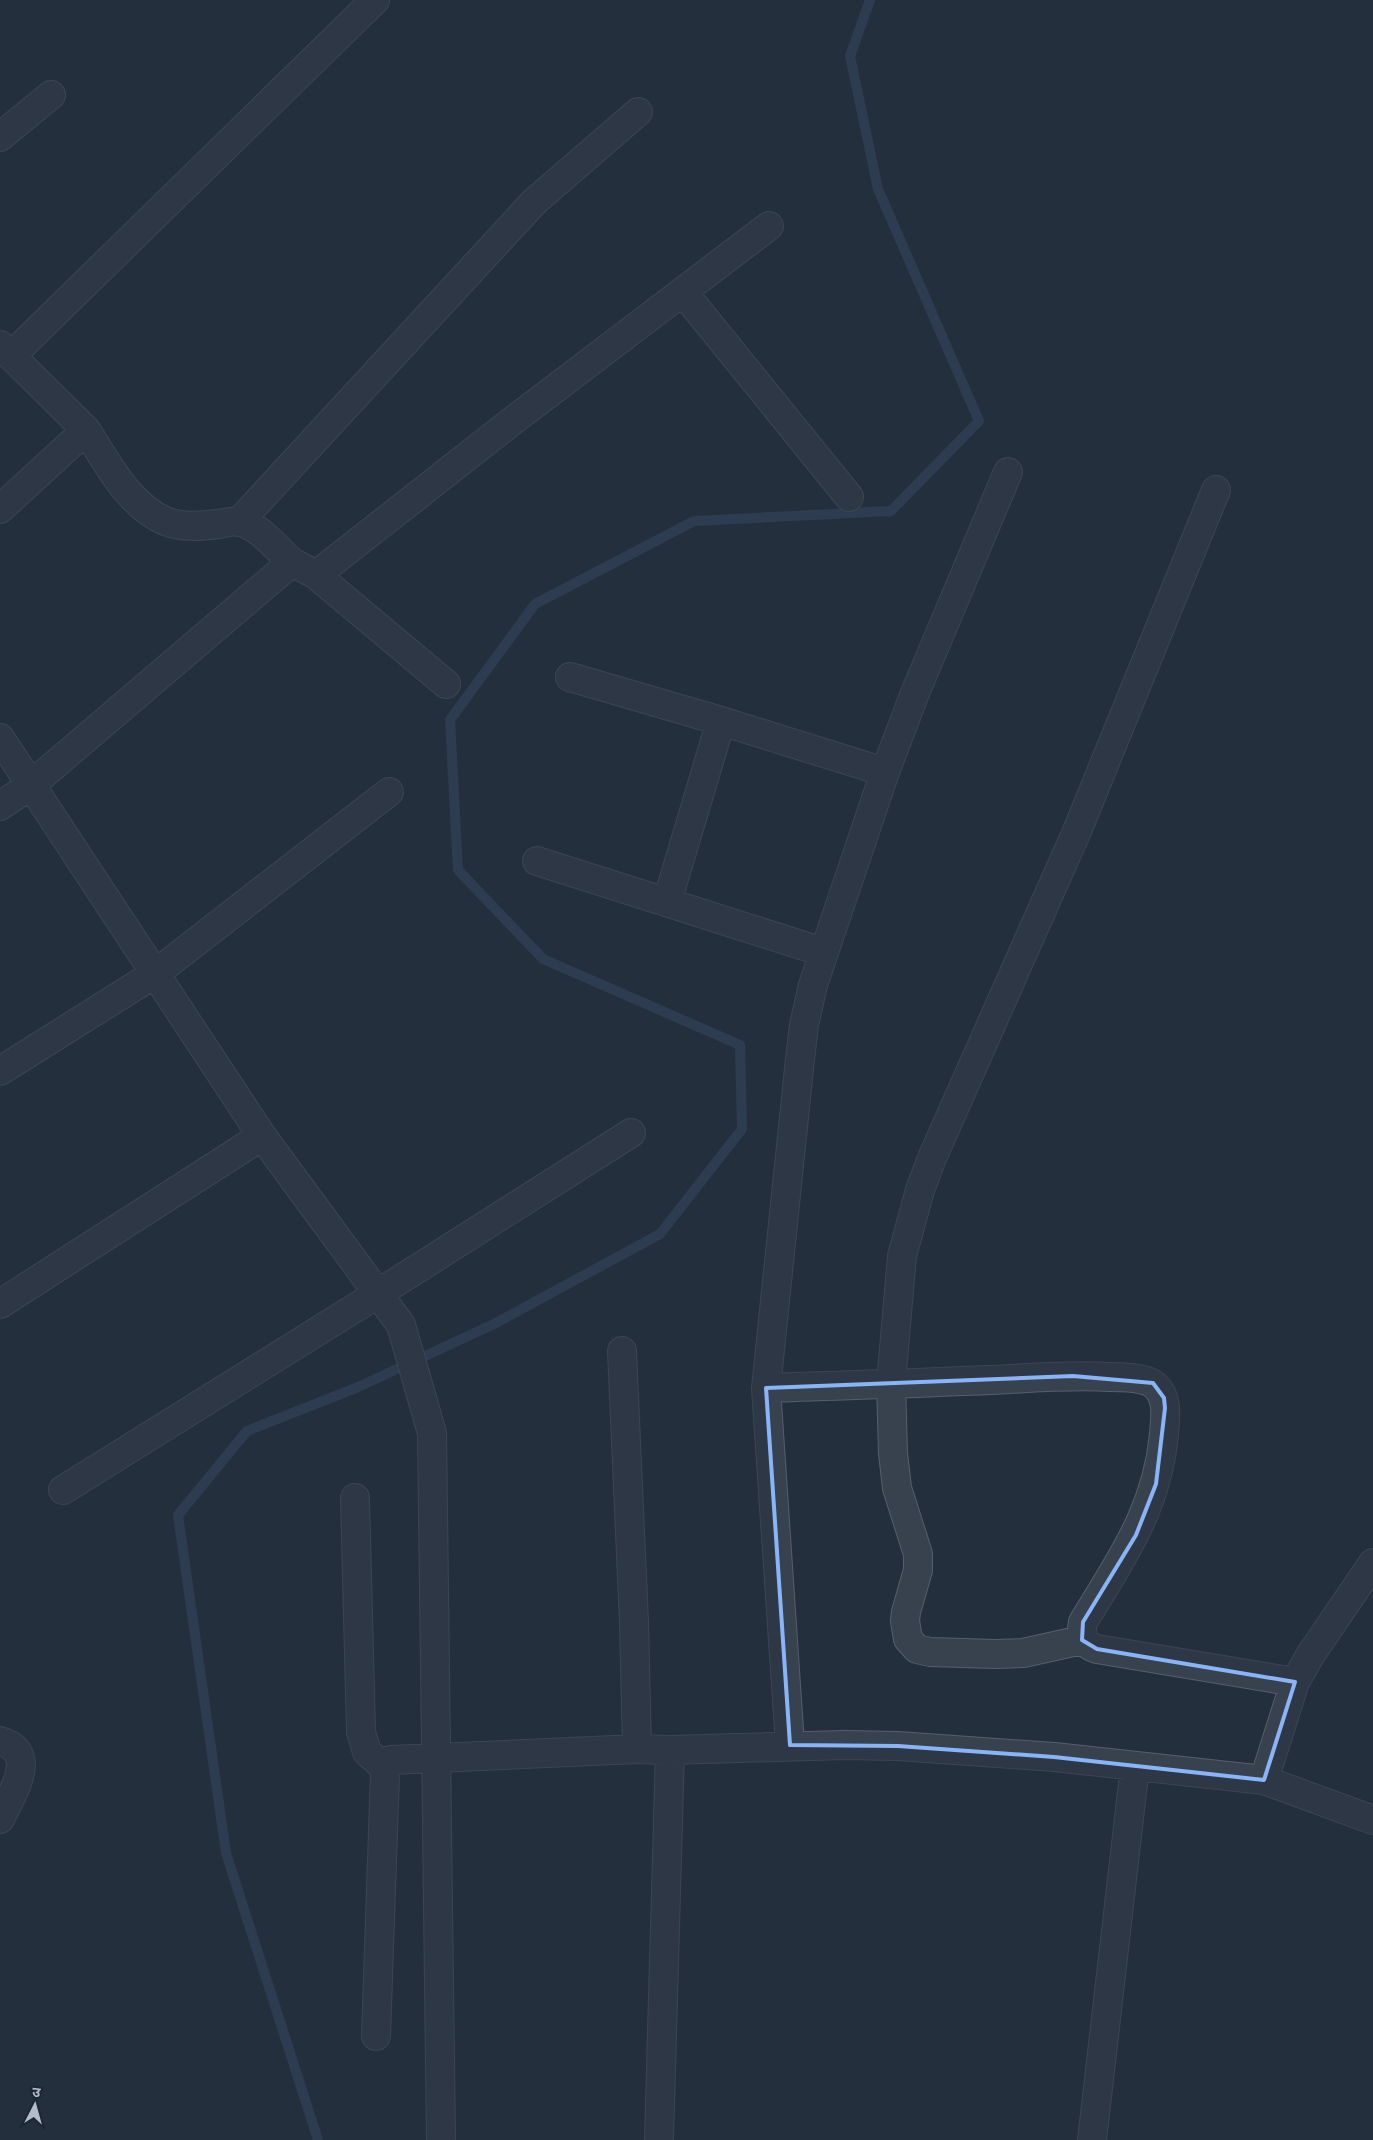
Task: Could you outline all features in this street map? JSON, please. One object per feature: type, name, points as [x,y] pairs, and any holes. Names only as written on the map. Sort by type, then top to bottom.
[{"type":"street","points":[[375,0],[6,350],[86,430],[128,491],[149,512],[166,521],[183,525],[239,522],[252,526],[292,562],[316,575],[446,684]]},
{"type":"street","points":[[0,137],[51,94]]},
{"type":"street","points":[[239,522],[534,202],[638,112]]},
{"type":"street","points":[[316,575],[511,422],[769,226]]},
{"type":"street","points":[[683,292],[849,497]]},
{"type":"street","points":[[0,509],[86,430]]},
{"type":"street","points":[[790,1746],[766,1388],[804,1025],[824,952],[884,772],[915,693],[1008,472]]},
{"type":"street","points":[[1082,1640],[1023,1653],[995,1654],[930,1652],[913,1646],[908,1639],[905,1620],[918,1570],[918,1554],[897,1488],[893,1453],[891,1383],[902,1256],[920,1190],[932,1158],[1077,831],[1216,490]]},
{"type":"street","points":[[0,806],[31,785],[292,562]]},
{"type":"street","points":[[570,677],[721,721],[884,772]]},
{"type":"street","points":[[667,902],[721,721]]},
{"type":"street","points":[[0,738],[262,1136],[380,1293],[401,1325],[432,1433],[441,2140]]},
{"type":"street","points":[[0,1072],[156,973],[389,792]]},
{"type":"street","points":[[537,861],[824,952]]},
{"type":"street","points":[[63,1490],[380,1293],[631,1133]]},
{"type":"street","points":[[0,1304],[262,1136]]},
{"type":"street","points":[[622,1351],[634,1612],[637,1749]]},
{"type":"street","points":[[766,1388],[1093,1376],[1142,1379],[1153,1383],[1164,1398],[1165,1423],[1162,1457],[1156,1484],[1136,1535],[1083,1622],[1082,1640],[1087,1646],[1096,1649],[1295,1682]]},
{"type":"street","points":[[355,1498],[361,1732],[367,1752],[385,1768]]},
{"type":"street","points":[[1264,1780],[1295,1682],[1311,1654],[1373,1563]]},
{"type":"street","points":[[0,1741],[18,1751],[22,1760],[20,1774],[0,1819]]},
{"type":"street","points":[[376,2036],[385,1768],[390,1760],[637,1749],[898,1746],[1054,1757],[1264,1780],[1373,1820]]},
{"type":"street","points":[[659,2140],[670,1750]]},
{"type":"street","points":[[1092,2140],[1135,1766]]},
{"type":"highlighted area","points":[[1073,1376],[1153,1383],[1164,1398],[1165,1408],[1156,1484],[1136,1535],[1083,1622],[1082,1640],[1097,1649],[1295,1682],[1264,1780],[1054,1757],[898,1746],[790,1745],[766,1388]]},
{"type":"waterway","points":[[318,2140],[226,1853],[178,1515],[247,1431],[356,1388],[494,1324],[660,1234],[742,1129],[740,1045],[543,959],[458,870],[450,720],[535,604],[694,521],[891,511],[979,421],[878,189],[850,56],[870,0]]}]
